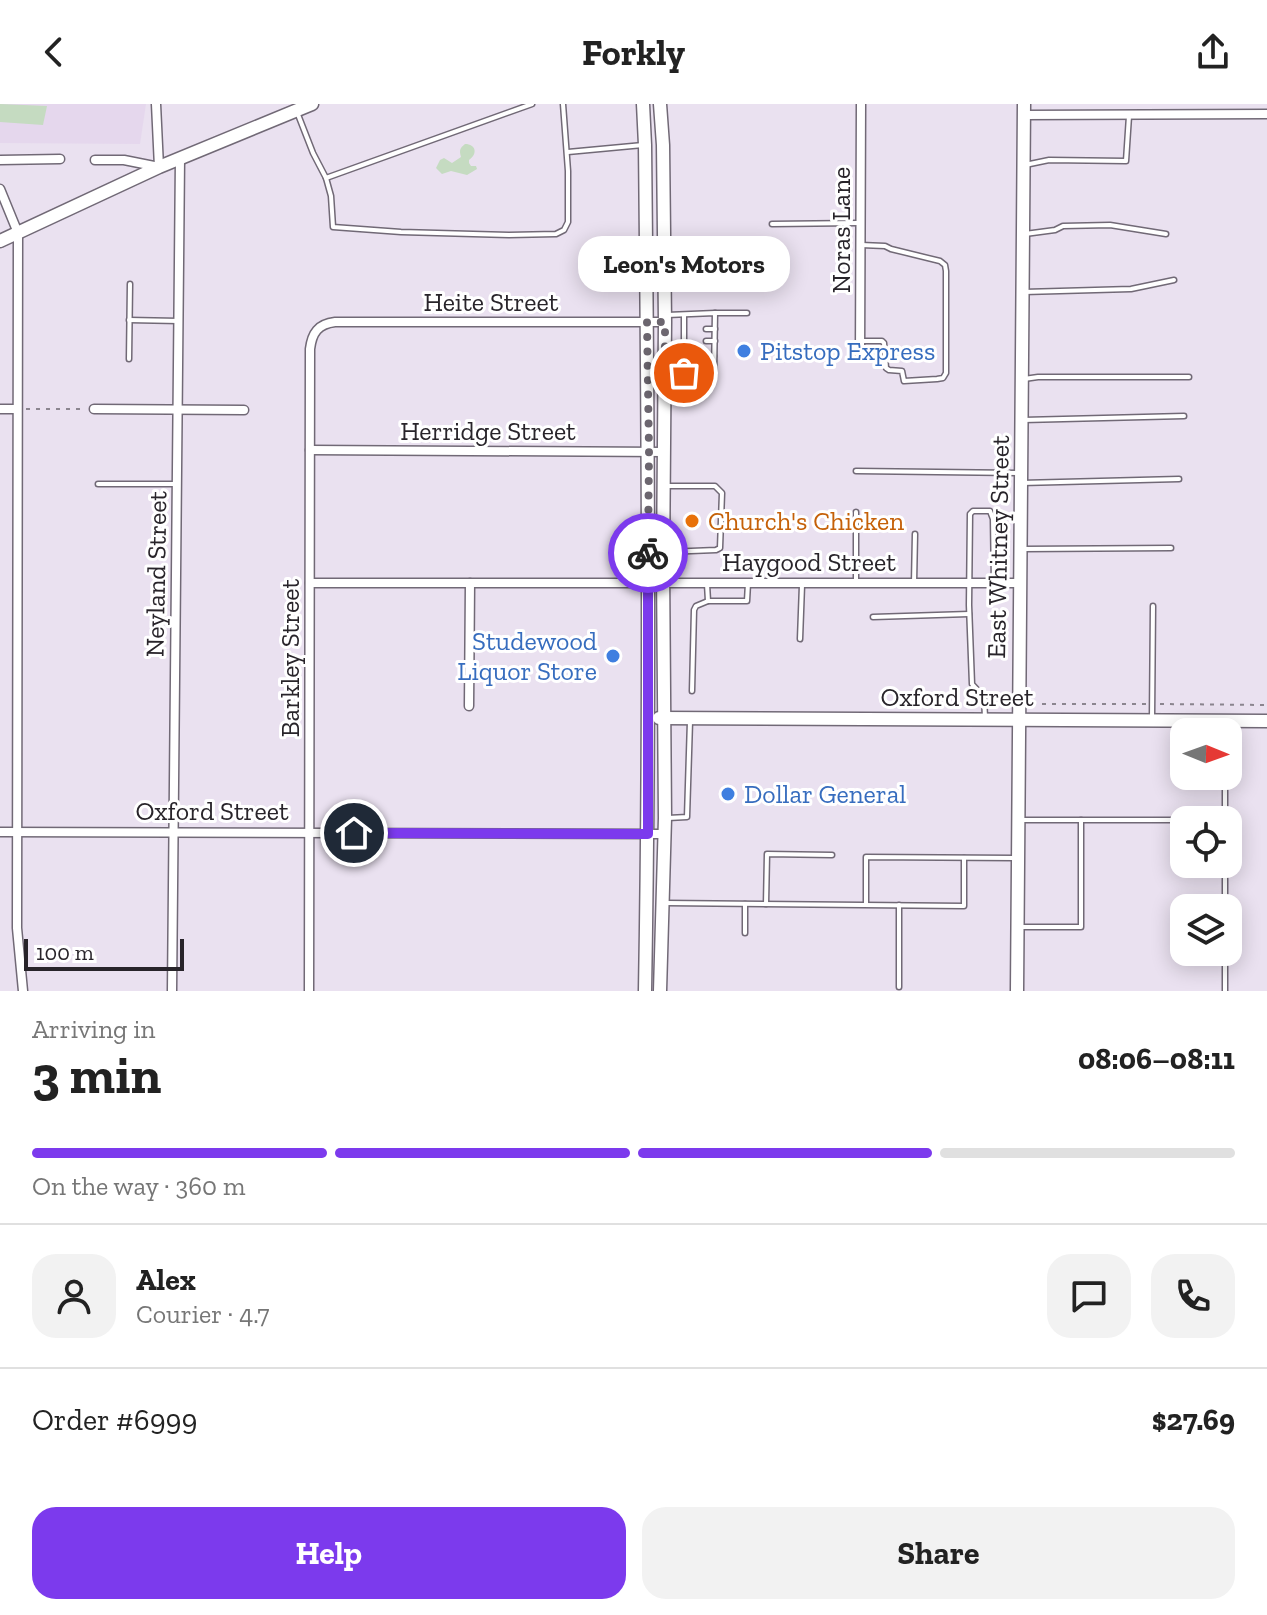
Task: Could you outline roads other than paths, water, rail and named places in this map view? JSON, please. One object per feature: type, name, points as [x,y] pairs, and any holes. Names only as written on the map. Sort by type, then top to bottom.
[{"type":"main road","points":[[0,241],[295,107],[312,104]]},
{"type":"main road","points":[[643,104],[649,452],[645,991]]},
{"type":"main road","points":[[660,104],[665,318],[665,818],[660,991]]},
{"type":"main road","name":"East Whitney Street","points":[[1017,991],[1024,110]]},
{"type":"main road","points":[[645,145],[663,145]]},
{"type":"main road","name":"Oxford Street","points":[[648,718],[1170,721]]},
{"type":"main road","name":"Oxford Street","points":[[1242,724],[1267,721]]},
{"type":"street","points":[[95,160],[124,160],[159,167],[156,104]]},
{"type":"street","name":"Noras Lane","points":[[860,356],[861,104]]},
{"type":"street","points":[[1024,110],[1129,116],[1267,114]]},
{"type":"street","name":"Neyland Street","points":[[172,991],[180,158]]},
{"type":"street","points":[[0,160],[60,159]]},
{"type":"street","points":[[0,189],[18,233],[16,832],[17,928],[23,991]]},
{"type":"street","name":"Heite Street","points":[[317,328],[335,322],[647,322],[665,318]]},
{"type":"street","name":"Barkley Street","points":[[309,991],[310,349],[317,328]]},
{"type":"street","points":[[0,409],[17,409]]},
{"type":"street","points":[[92,409],[244,410]]},
{"type":"street","name":"Herridge Street","points":[[310,450],[664,452]]},
{"type":"street","name":"Haygood Street","points":[[310,583],[1020,583]]},
{"type":"street","points":[[469,706],[470,583]]},
{"type":"street","name":"Oxford Street","points":[[0,832],[664,834]]},
{"type":"lane","points":[[326,178],[532,104]]},
{"type":"lane","points":[[295,107],[326,178],[331,196],[333,227],[509,235],[556,234],[564,230],[568,222],[563,104]]},
{"type":"lane","points":[[1074,104],[1074,115]]},
{"type":"lane","points":[[1023,166],[1049,160],[1126,161],[1129,116]]},
{"type":"lane","points":[[567,152],[645,145]]},
{"type":"lane","points":[[772,224],[861,223]]},
{"type":"lane","points":[[1022,234],[1063,226],[1110,225],[1166,234]]},
{"type":"lane","points":[[860,341],[882,341],[886,368],[902,371],[904,381],[943,378],[946,373],[945,265],[885,246],[861,245]]},
{"type":"lane","points":[[1022,292],[1131,289],[1174,280]]},
{"type":"lane","points":[[129,359],[130,284]]},
{"type":"lane","points":[[665,373],[714,374],[715,313]]},
{"type":"lane","points":[[665,318],[747,313]]},
{"type":"lane","points":[[684,315],[684,373]]},
{"type":"lane","points":[[129,320],[179,321]]},
{"type":"lane","points":[[684,329],[694,329]]},
{"type":"lane","points":[[706,329],[715,329]]},
{"type":"lane","points":[[684,341],[694,341]]},
{"type":"lane","points":[[706,341],[715,341]]},
{"type":"lane","points":[[684,356],[694,356]]},
{"type":"lane","points":[[706,356],[714,356]]},
{"type":"lane","points":[[1021,380],[1038,377],[1189,377]]},
{"type":"lane","points":[[1021,420],[1184,416]]},
{"type":"lane","points":[[856,471],[1020,478],[1179,479]]},
{"type":"lane","points":[[98,484],[177,484]]},
{"type":"lane","points":[[663,552],[720,548],[722,493],[715,486],[664,486]]},
{"type":"lane","points":[[985,719],[984,697],[972,684],[969,614],[970,514],[973,511],[990,511],[993,519],[994,583]]},
{"type":"lane","points":[[856,512],[856,583]]},
{"type":"lane","points":[[914,583],[915,534]]},
{"type":"lane","points":[[1020,549],[1171,548]]},
{"type":"lane","points":[[707,582],[708,601]]},
{"type":"lane","points":[[692,691],[696,606],[708,601],[747,601],[748,582]]},
{"type":"lane","points":[[800,639],[802,583]]},
{"type":"lane","points":[[1152,720],[1153,606]]},
{"type":"lane","points":[[873,617],[969,614]]},
{"type":"lane","points":[[665,818],[687,817],[690,719]]},
{"type":"lane","points":[[1018,820],[1225,820],[1225,790]]},
{"type":"lane","points":[[1017,927],[1081,927],[1081,820]]},
{"type":"lane","points":[[766,904],[767,854],[832,855]]},
{"type":"lane","points":[[866,905],[866,857],[1018,858]]},
{"type":"lane","points":[[663,903],[964,906],[964,858]]},
{"type":"lane","points":[[745,904],[745,933]]},
{"type":"lane","points":[[899,905],[899,987]]},
{"type":"lane","points":[[1225,966],[1225,991]]},
{"type":"place","name":"Pitstop Express","points":[[744,351]]},
{"type":"place","name":"Leon's Motors","points":[[684,373]]},
{"type":"place","name":"Church's Chicken","points":[[692,521]]},
{"type":"place","name":"Studewood Liquor Store","points":[[613,656]]},
{"type":"place","name":"Dollar General","points":[[728,794]]}]
